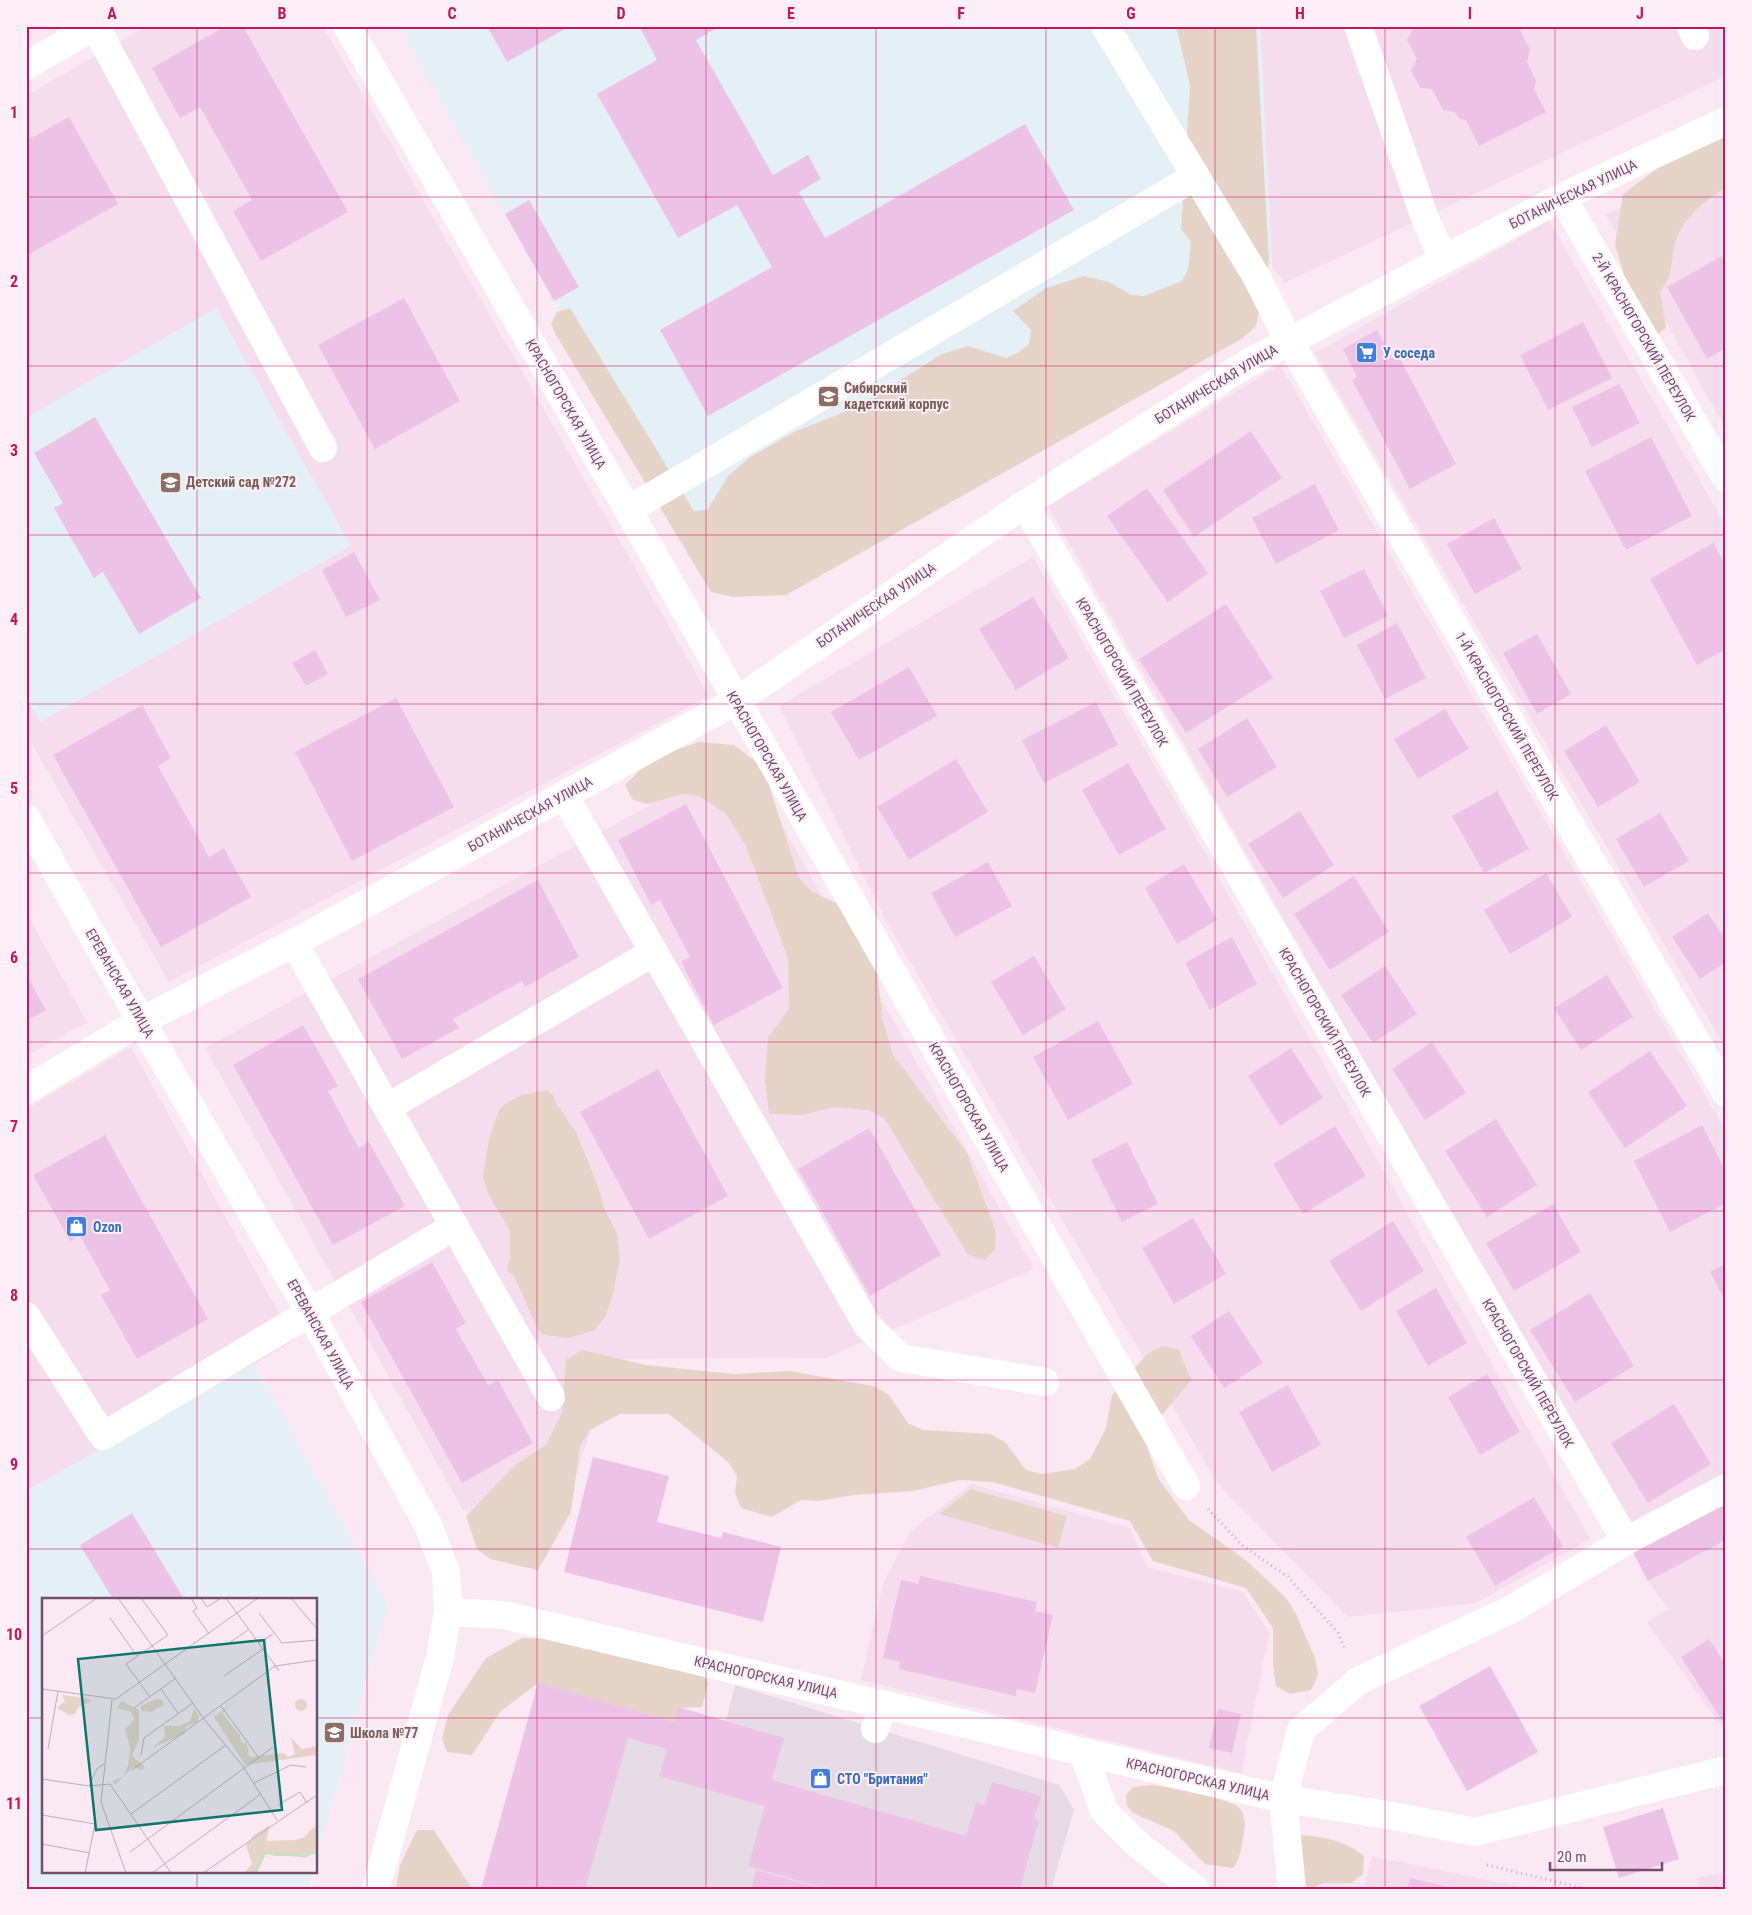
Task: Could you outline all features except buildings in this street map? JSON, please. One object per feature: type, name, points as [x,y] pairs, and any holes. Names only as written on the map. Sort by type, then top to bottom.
[{"type":"street","points":[[28,60],[95,26],[323,448]]},
{"type":"street","name":"КРАСНОГОРСКАЯ УЛИЦА","points":[[347,26],[628,510],[1186,1486]]},
{"type":"street","name":"1-Й КРАСНОГОРСКИЙ ПЕРЕУЛОК","points":[[1105,26],[1256,276],[1289,340],[1726,1093]]},
{"type":"street","points":[[1358,26],[1425,218],[1443,259]]},
{"type":"street","name":"БОТАНИЧЕСКАЯ УЛИЦА","points":[[26,1090],[141,1022],[294,943],[736,701],[1025,504],[1246,364],[1562,197],[1726,121]]},
{"type":"street","points":[[628,510],[1196,176]]},
{"type":"street","name":"2-Й КРАСНОГОРСКИЙ ПЕРЕУЛОК","points":[[1562,197],[1726,478]]},
{"type":"street","name":"КРАСНОГОРСКИЙ ПЕРЕУЛОК","points":[[1025,504],[1626,1541]]},
{"type":"street","points":[[564,795],[867,1325],[901,1358],[1045,1382]]},
{"type":"street","name":"ЕРЕВАНСКАЯ УЛИЦА","points":[[26,818],[141,1022],[310,1313],[428,1525],[446,1572],[448,1612],[440,1657],[376,1889]]},
{"type":"street","points":[[294,943],[456,1226],[551,1397]]},
{"type":"street","points":[[388,1107],[654,952]]},
{"type":"street","points":[[27,1317],[103,1436],[456,1226]]},
{"type":"street","points":[[1726,1488],[1626,1541],[1510,1610],[1358,1681],[1301,1730],[1283,1799],[1388,1815],[1474,1832],[1726,1770]]},
{"type":"street","name":"КРАСНОГОРСКАЯ УЛИЦА","points":[[448,1612],[503,1615],[880,1717],[1093,1747],[1181,1765],[1283,1799],[1292,1889]]},
{"type":"street","points":[[1093,1747],[1104,1811],[1137,1844],[1195,1889]]},
{"type":"path","points":[[1186,1486],[1243,1546],[1288,1577],[1338,1633],[1358,1681]]},
{"type":"shaded area","points":[[147,26],[323,26],[709,696],[169,982],[26,734],[26,96]]},
{"type":"shaded area","name":"Сибирский кадетский корпус","points":[[399,26],[1260,26],[1272,267],[719,586],[661,491]]},
{"type":"shaded area","points":[[1176,26],[1256,26],[1269,261],[1256,326],[1243,338],[786,595],[733,597],[711,592],[556,335],[551,324],[557,312],[570,308],[694,511],[707,510],[729,475],[749,458],[794,432],[859,406],[942,354],[968,346],[1006,358],[1019,352],[1029,344],[1031,330],[1013,311],[1046,288],[1084,276],[1109,282],[1131,295],[1144,296],[1182,281],[1188,269],[1191,242],[1181,229],[1190,85]]},
{"type":"shaded area","points":[[1260,26],[1726,26],[1726,76],[1284,283],[1272,267]]},
{"type":"shaded area","points":[[1726,133],[1726,187],[1710,198],[1688,218],[1678,235],[1673,251],[1670,274],[1660,291],[1666,328],[1654,337],[1633,304],[1615,245],[1623,194],[1694,141]]},
{"type":"shaded area","points":[[1726,151],[1726,429],[1606,215]]},
{"type":"shaded area","points":[[1549,221],[1726,526],[1726,1049],[1315,353]]},
{"type":"shaded area","name":"Детский сад №272","points":[[216,308],[351,546],[40,722],[26,698],[26,418]]},
{"type":"shaded area","points":[[1280,365],[1726,1131],[1726,1472],[1629,1524],[1048,506]]},
{"type":"shaded area","points":[[1033,557],[1190,826],[1590,1539],[1476,1603],[1348,1617],[1218,1484],[886,921],[779,706]]},
{"type":"shaded area","points":[[699,742],[734,745],[763,767],[799,878],[811,891],[871,920],[883,1022],[893,1055],[967,1153],[996,1232],[995,1250],[984,1260],[968,1255],[884,1118],[868,1110],[835,1107],[802,1115],[769,1114],[765,1079],[768,1037],[789,1009],[788,958],[745,844],[726,814],[699,796],[682,794],[648,804],[633,800],[625,785],[651,759]]},
{"type":"shaded area","points":[[742,755],[1034,1269],[826,1358],[615,1359],[557,1530],[463,1510],[205,1048]]},
{"type":"shaded area","points":[[26,912],[87,1022],[26,1056]]},
{"type":"shaded area","points":[[131,1047],[294,1340],[26,1491],[26,1109]]},
{"type":"shaded area","points":[[547,1090],[553,1095],[556,1103],[576,1132],[599,1189],[604,1208],[617,1233],[620,1259],[613,1294],[605,1317],[595,1330],[569,1338],[544,1335],[538,1330],[514,1276],[507,1270],[510,1257],[510,1231],[488,1194],[483,1176],[489,1139],[499,1110],[505,1104],[521,1095]]},
{"type":"shaded area","points":[[1163,1346],[1179,1350],[1191,1380],[1149,1431],[1147,1446],[1158,1478],[1189,1520],[1247,1561],[1286,1598],[1295,1612],[1315,1658],[1318,1675],[1311,1690],[1290,1694],[1276,1686],[1273,1666],[1273,1628],[1246,1588],[1153,1561],[1130,1521],[992,1482],[960,1480],[913,1491],[854,1495],[818,1501],[801,1500],[772,1517],[741,1508],[735,1493],[737,1476],[728,1462],[669,1414],[620,1414],[590,1430],[580,1446],[571,1512],[538,1570],[490,1559],[477,1549],[466,1516],[515,1465],[546,1445],[562,1412],[566,1360],[582,1350],[646,1365],[734,1374],[789,1371],[873,1386],[888,1394],[908,1423],[923,1430],[990,1434],[1005,1442],[1026,1470],[1042,1474],[1075,1469],[1090,1459],[1106,1428],[1112,1395],[1147,1354]]},
{"type":"shaded area","name":"Школа №77","points":[[254,1364],[387,1605],[318,1854],[318,1598],[42,1598],[42,1872],[313,1872],[309,1889],[26,1889],[26,1491]]},
{"type":"shaded area","points":[[971,1484],[1130,1528],[1147,1567],[1243,1592],[1269,1633],[1241,1773],[861,1680],[883,1583],[910,1532]]},
{"type":"shaded area","points":[[971,1489],[1067,1516],[1058,1548],[939,1514]]},
{"type":"shaded area","points":[[1726,1504],[1726,1730],[1724,1730],[1647,1622],[1669,1609],[1648,1581],[1633,1552]]},
{"type":"shaded area","points":[[522,1638],[588,1640],[700,1672],[708,1683],[702,1707],[678,1708],[674,1722],[538,1683],[500,1712],[472,1755],[447,1752],[442,1739],[448,1715],[486,1658]]},
{"type":"shaded area","points":[[538,1683],[726,1721],[735,1685],[1059,1785],[1074,1810],[1051,1889],[481,1889]]},
{"type":"shaded area","points":[[1153,1785],[1221,1800],[1231,1803],[1240,1809],[1244,1817],[1244,1831],[1240,1854],[1233,1868],[1205,1864],[1174,1831],[1133,1813],[1127,1806],[1126,1795],[1133,1787]]},
{"type":"shaded area","points":[[417,1830],[434,1830],[472,1889],[396,1889],[400,1865]]},
{"type":"shaded area","points":[[1298,1835],[1333,1840],[1357,1851],[1364,1856],[1363,1874],[1351,1883],[1324,1883],[1309,1889],[1289,1889]]},
{"type":"shaded area","points":[[1372,1856],[1531,1889],[1363,1889]]},
{"type":"shaded area","points":[[1726,1872],[1726,1889],[1700,1889],[1696,1878]]},
{"type":"place","name":"У соседа","points":[[1367,353]]},
{"type":"place","name":"Сибирский кадетский корпус","points":[[828,396]]},
{"type":"place","name":"Детский сад №272","points":[[170,482]]},
{"type":"place","name":"Ozon","points":[[77,1227]]},
{"type":"place","name":"Школа №77","points":[[334,1733]]},
{"type":"place","name":"СТО \"Британия\"","points":[[821,1779]]}]
